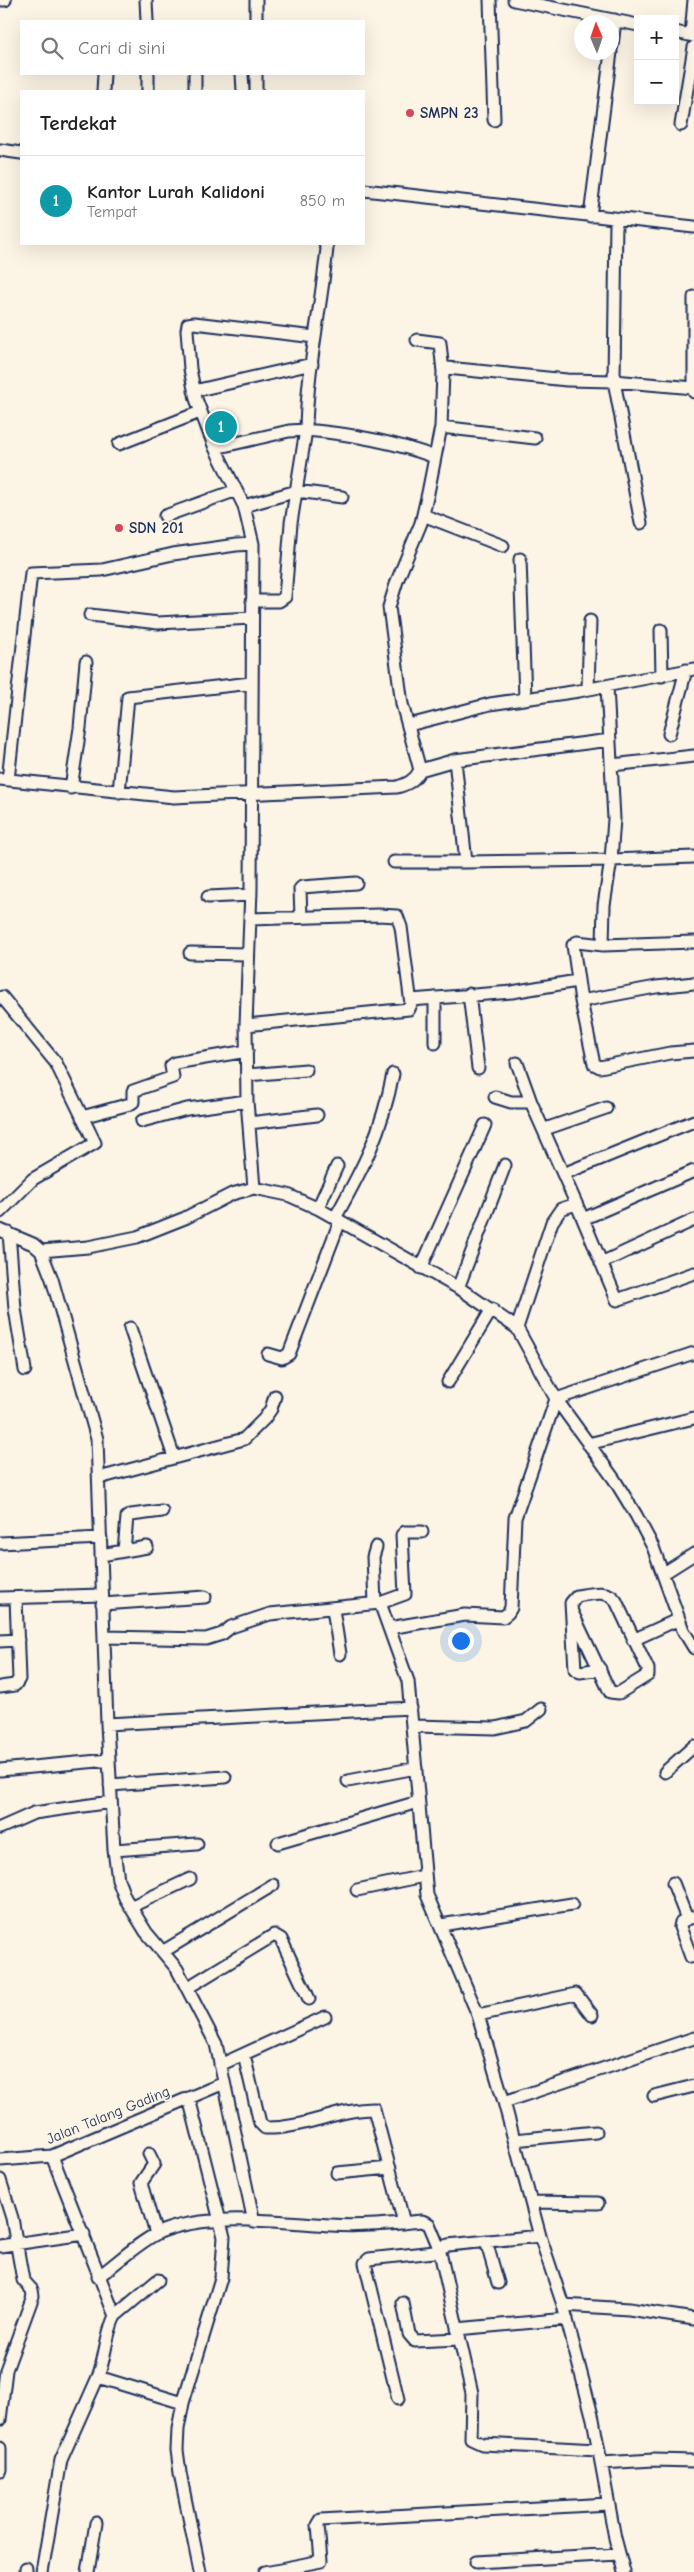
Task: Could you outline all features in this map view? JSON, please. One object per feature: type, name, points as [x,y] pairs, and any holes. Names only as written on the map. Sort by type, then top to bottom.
[{"type":"street","points":[[0,0],[5,0]]},
{"type":"street","points":[[256,0],[256,20]]},
{"type":"street","points":[[514,0],[576,15]]},
{"type":"street","points":[[679,33],[692,36],[694,0]]},
{"type":"street","points":[[146,1],[147,20]]},
{"type":"street","points":[[490,2],[494,120]]},
{"type":"street","points":[[619,24],[634,25]]},
{"type":"street","points":[[681,125],[694,47]]},
{"type":"street","points":[[590,216],[610,60]]},
{"type":"street","points":[[103,90],[104,75]]},
{"type":"street","points":[[148,75],[148,90]]},
{"type":"street","points":[[195,75],[195,90]]},
{"type":"street","points":[[242,75],[243,90]]},
{"type":"street","points":[[256,75],[256,90]]},
{"type":"street","points":[[0,150],[20,153]]},
{"type":"street","points":[[365,190],[590,216],[616,226],[694,227]]},
{"type":"street","points":[[616,226],[614,381],[641,523]]},
{"type":"street","points":[[252,601],[279,601],[284,597],[291,523],[306,430],[315,337],[323,289],[327,248],[326,245]]},
{"type":"street","points":[[694,297],[694,392]]},
{"type":"street","points":[[254,1188],[247,1101],[246,1025],[252,794],[253,544],[244,506],[234,491],[200,412],[190,369],[188,324],[194,322],[315,337]]},
{"type":"street","points":[[417,340],[440,344],[443,372],[441,427],[423,514],[389,607],[398,683],[420,770]]},
{"type":"street","points":[[194,391],[312,364]]},
{"type":"street","points":[[443,372],[447,368],[567,380],[614,381],[694,388]]},
{"type":"street","points":[[119,444],[200,412]]},
{"type":"street","points":[[441,427],[535,438]]},
{"type":"street","points":[[215,448],[289,430],[306,430],[376,439],[435,457]]},
{"type":"street","points":[[165,516],[234,491]]},
{"type":"street","points":[[244,506],[297,492],[342,497]]},
{"type":"street","points":[[423,514],[503,546]]},
{"type":"street","points":[[253,544],[236,544],[173,554],[102,570],[31,573],[4,780],[174,797],[397,787],[407,784],[420,770],[455,760],[610,740]]},
{"type":"street","points":[[520,559],[525,698]]},
{"type":"street","points":[[90,615],[158,623],[252,618]]},
{"type":"street","points":[[588,689],[590,621]]},
{"type":"street","points":[[661,630],[662,676]]},
{"type":"street","points":[[71,788],[80,728],[86,662]]},
{"type":"street","points":[[409,726],[490,704],[607,686],[690,670]]},
{"type":"street","points":[[669,734],[690,670]]},
{"type":"street","points":[[119,792],[128,697],[251,683]]},
{"type":"street","points":[[603,945],[604,905],[611,860],[614,819],[607,686]]},
{"type":"street","points":[[612,764],[694,756]]},
{"type":"street","points":[[455,760],[466,862]]},
{"type":"street","points":[[394,862],[694,858]]},
{"type":"street","points":[[301,917],[300,889],[302,887],[356,883]]},
{"type":"street","points":[[208,897],[250,895]]},
{"type":"street","points":[[246,1025],[409,1009],[411,1000],[401,927],[397,916],[250,919]]},
{"type":"street","points":[[694,942],[603,945],[574,943],[577,981],[594,1064],[600,1068],[670,1053],[694,1051]]},
{"type":"street","points":[[190,953],[248,954]]},
{"type":"street","points":[[411,1000],[512,992],[577,981]]},
{"type":"street","points":[[581,1001],[656,987],[694,983]]},
{"type":"street","points":[[469,994],[478,1068]]},
{"type":"street","points":[[0,1212],[34,1179],[94,1146],[94,1140],[56,1063],[2,997]]},
{"type":"street","points":[[435,998],[435,1042]]},
{"type":"street","points":[[82,1117],[130,1104],[133,1102],[134,1091],[173,1077],[171,1066],[175,1063],[247,1051]]},
{"type":"street","points":[[517,1063],[531,1102],[545,1130],[616,1299],[619,1300],[694,1273]]},
{"type":"street","points":[[247,1074],[306,1070]]},
{"type":"street","points":[[268,1354],[282,1358],[289,1354],[338,1219],[367,1162],[377,1137],[386,1109],[393,1074]]},
{"type":"street","points":[[495,1097],[510,1102],[531,1102]]},
{"type":"street","points":[[142,1121],[187,1109],[247,1101]]},
{"type":"street","points":[[545,1130],[606,1108]]},
{"type":"street","points":[[249,1123],[318,1115]]},
{"type":"street","points":[[563,1174],[694,1121]]},
{"type":"street","points":[[421,1268],[485,1125]]},
{"type":"street","points":[[458,1288],[506,1165]]},
{"type":"street","points":[[318,1208],[337,1166]]},
{"type":"street","points":[[583,1219],[694,1171]]},
{"type":"street","points":[[40,1251],[88,1247],[137,1237],[185,1218],[232,1194],[254,1188],[288,1195],[318,1208],[458,1288],[492,1309],[517,1328],[556,1399],[614,1479],[636,1515],[664,1573],[679,1618],[694,1648]]},
{"type":"street","points":[[517,1328],[552,1222],[561,1209],[576,1204]]},
{"type":"street","points":[[601,1264],[694,1220]]},
{"type":"street","points":[[4,1231],[32,1244],[40,1251],[52,1279],[98,1439],[107,1724],[114,1850],[118,1880],[130,1907],[146,1932],[164,1951],[187,1988],[216,2044],[254,2222]]},
{"type":"street","points":[[4,1231],[25,1370]]},
{"type":"street","points":[[448,1382],[492,1309]]},
{"type":"street","points":[[130,1328],[174,1457]]},
{"type":"street","points":[[556,1399],[694,1353]]},
{"type":"street","points":[[99,1478],[244,1439],[254,1431],[271,1410],[276,1396]]},
{"type":"street","points":[[389,1628],[465,1615],[503,1617],[508,1613],[511,1608],[515,1518],[556,1399]]},
{"type":"street","points":[[588,1444],[694,1418]]},
{"type":"street","points":[[124,1551],[127,1517],[162,1511]]},
{"type":"street","points":[[104,1637],[206,1639],[216,1637],[231,1627],[270,1614],[377,1603],[405,1594],[402,1535],[405,1532],[422,1532]]},
{"type":"street","points":[[0,1544],[101,1538]]},
{"type":"street","points":[[101,1555],[148,1547]]},
{"type":"street","points":[[376,1547],[372,1557],[377,1603],[405,1668],[411,1708],[427,1896],[478,2015],[504,2102],[540,2236],[567,2319],[601,2463],[608,2504],[624,2572]]},
{"type":"street","points":[[664,1573],[694,1554]]},
{"type":"street","points":[[572,1612],[600,1669],[610,1692],[614,1694],[645,1678],[648,1669],[613,1596],[606,1593],[577,1596],[571,1604],[575,1669],[580,1672],[600,1669]]},
{"type":"street","points":[[0,1598],[102,1600],[205,1597]]},
{"type":"street","points":[[0,1687],[13,1686],[19,1682],[16,1598]]},
{"type":"street","points":[[333,1609],[340,1654]]},
{"type":"street","points":[[633,1640],[679,1618]]},
{"type":"street","points":[[0,1640],[18,1640]]},
{"type":"street","points":[[107,1724],[411,1708]]},
{"type":"street","points":[[413,1726],[495,1728],[526,1721],[541,1710]]},
{"type":"street","points":[[666,1772],[694,1746]]},
{"type":"street","points":[[0,1770],[109,1760]]},
{"type":"street","points":[[348,1781],[416,1768]]},
{"type":"street","points":[[110,1785],[225,1777]]},
{"type":"street","points":[[0,1828],[34,1813],[112,1802]]},
{"type":"street","points":[[278,1843],[418,1802]]},
{"type":"street","points":[[114,1850],[197,1844]]},
{"type":"street","points":[[357,1890],[424,1876]]},
{"type":"street","points":[[130,1907],[190,1879]]},
{"type":"street","points":[[673,1882],[691,1918],[682,1922],[680,1927],[691,1957]]},
{"type":"street","points":[[164,1951],[273,1885]]},
{"type":"street","points":[[441,1925],[572,1904]]},
{"type":"street","points":[[187,1988],[274,1935],[281,1939],[309,1999]]},
{"type":"street","points":[[478,2015],[576,1994],[592,2015]]},
{"type":"street","points":[[220,2065],[325,2018]]},
{"type":"street","points":[[504,2102],[694,2038]]},
{"type":"street","points":[[244,2055],[262,2127],[309,2123],[359,2110],[374,2109],[404,2223]]},
{"type":"street","name":"Jalan Talang Gading","points":[[0,2160],[52,2156],[224,2084]]},
{"type":"street","points":[[654,2096],[694,2086]]},
{"type":"street","points":[[189,2098],[224,2237],[221,2278],[183,2403],[178,2429],[177,2450],[200,2572]]},
{"type":"street","points":[[514,2140],[596,2132]]},
{"type":"street","points":[[149,2154],[154,2164],[141,2183],[156,2234]]},
{"type":"street","points":[[52,2156],[101,2275],[115,2316]]},
{"type":"street","points":[[337,2172],[390,2168]]},
{"type":"street","points":[[0,2180],[18,2244],[23,2280],[32,2290],[33,2296],[6,2370],[0,2420]]},
{"type":"street","points":[[531,2202],[598,2203]]},
{"type":"street","points":[[101,2275],[156,2234],[189,2223],[254,2222],[333,2226],[426,2222],[439,2248],[472,2393],[470,2435],[474,2442],[598,2450]]},
{"type":"street","points":[[0,2246],[84,2234]]},
{"type":"street","points":[[398,2399],[364,2263],[369,2259],[434,2252],[439,2248],[540,2236]]},
{"type":"street","points":[[486,2241],[498,2283]]},
{"type":"street","points":[[42,2572],[61,2460],[98,2377],[103,2363],[108,2330],[115,2316],[158,2280]]},
{"type":"street","points":[[403,2304],[410,2334],[415,2341],[567,2319]]},
{"type":"street","points":[[563,2305],[630,2309],[694,2319]]},
{"type":"street","points":[[98,2377],[183,2403]]},
{"type":"street","points":[[0,2448],[0,2470]]},
{"type":"street","points":[[601,2463],[654,2460],[694,2461]]},
{"type":"street","points":[[265,2572],[291,2570],[320,2561],[318,2525],[321,2520],[608,2504]]},
{"type":"street","points":[[88,2572],[96,2523]]},
{"type":"street","points":[[476,2562],[619,2554]]},
{"type":"place","name":"SMPN 23","points":[[410,113]]},
{"type":"place","name":"Kantor Lurah Kalidoni","points":[[221,427]]},
{"type":"place","name":"SDN 201","points":[[119,528]]}]
